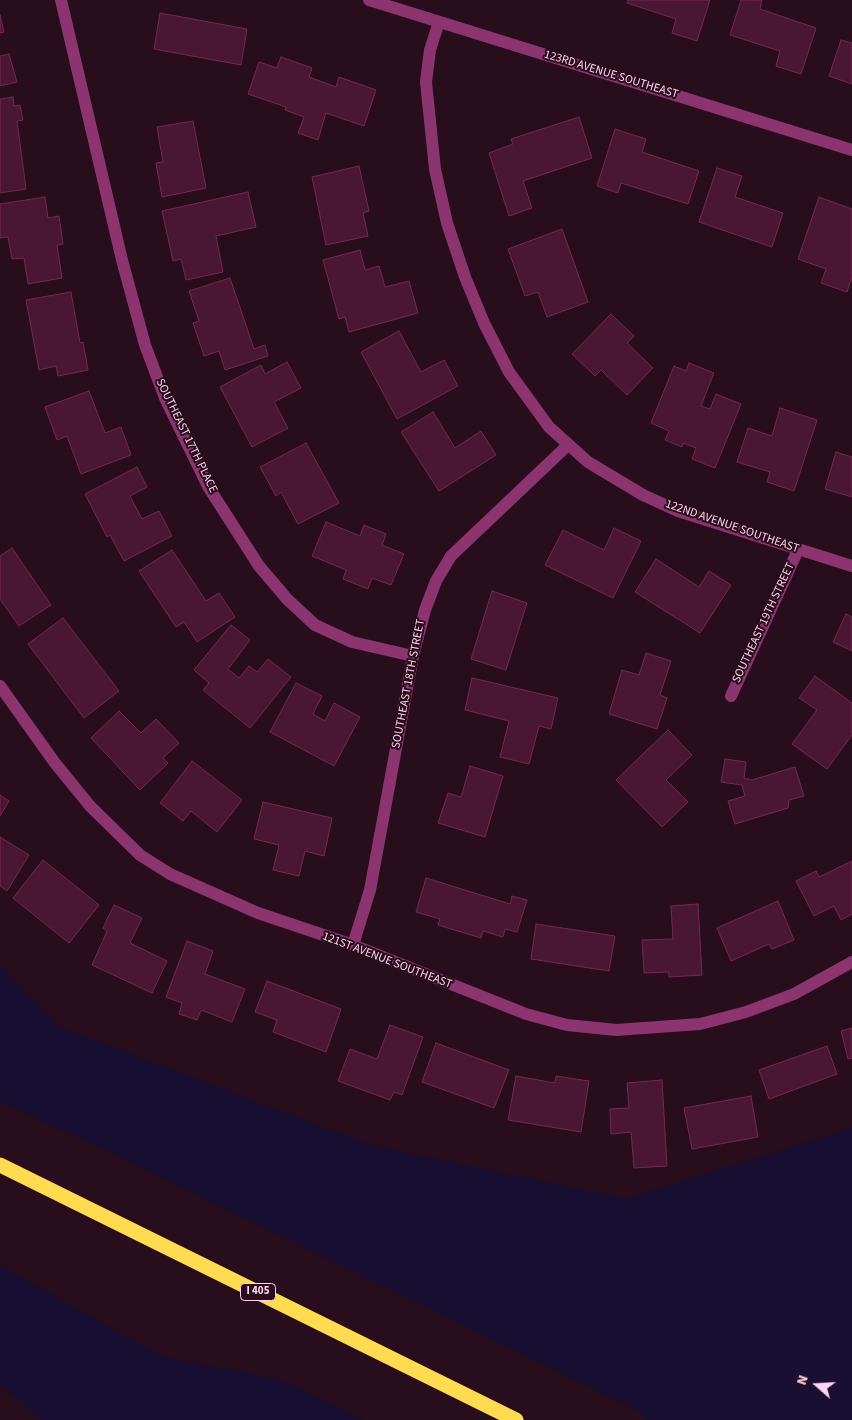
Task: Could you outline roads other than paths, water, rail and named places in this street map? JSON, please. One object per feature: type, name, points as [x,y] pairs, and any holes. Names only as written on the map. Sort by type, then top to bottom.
[{"type":"highway","name":"I 405","points":[[0,1164],[516,1420]]},
{"type":"street","name":"SOUTHEAST 17TH PLACE","points":[[61,0],[122,260],[145,345],[165,398],[209,488],[259,566],[286,599],[315,624],[352,642],[413,656]]},
{"type":"street","name":"123RD AVENUE SOUTHEAST","points":[[370,0],[852,150]]},
{"type":"street","name":"122ND AVENUE SOUTHEAST","points":[[439,22],[430,50],[426,82],[436,169],[447,223],[465,277],[484,323],[509,372],[549,427],[588,462],[644,495],[678,511],[852,566]]},
{"type":"street","name":"SOUTHEAST 18TH STREET","points":[[352,945],[370,890],[413,656],[425,610],[436,580],[451,556],[568,445]]},
{"type":"street","name":"SOUTHEAST 19TH STREET","points":[[731,696],[798,550]]},
{"type":"street","name":"121ST AVENUE SOUTHEAST","points":[[0,686],[55,763],[90,806],[140,855],[195,887],[240,906],[352,945],[526,1014],[567,1025],[616,1030],[700,1024],[746,1012],[794,994],[852,962]]}]
